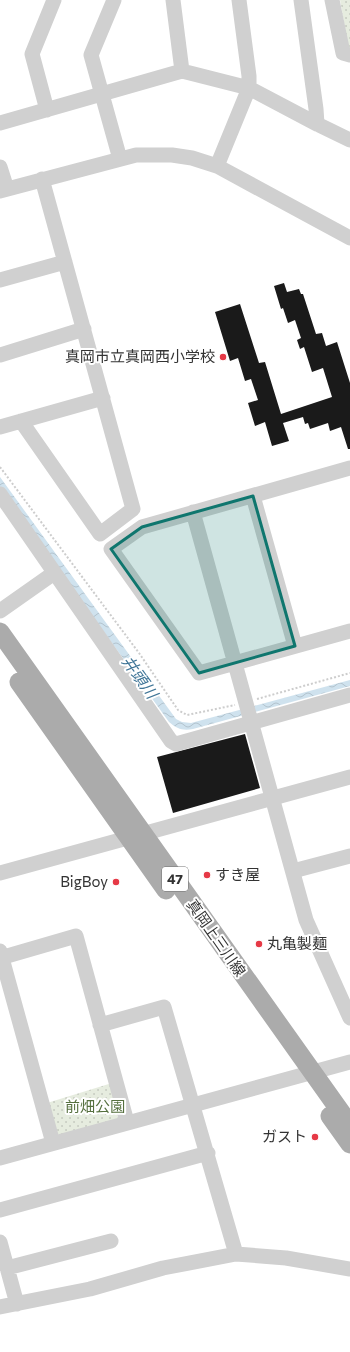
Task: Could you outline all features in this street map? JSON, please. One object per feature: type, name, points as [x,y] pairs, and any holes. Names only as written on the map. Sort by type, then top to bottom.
[{"type":"main road","name":"真岡上三川線","points":[[0,632],[136,837]]},
{"type":"main road","name":"真岡上三川線","points":[[0,654],[136,837],[305,1074],[329,1114],[350,1144]]},
{"type":"main road","name":"真岡上三川線","points":[[305,1074],[350,1125]]},
{"type":"street","points":[[47,110],[32,54],[54,0]]},
{"type":"street","points":[[114,0],[91,55],[120,159]]},
{"type":"street","points":[[173,0],[182,71]]},
{"type":"street","points":[[217,166],[249,88],[249,76],[239,0]]},
{"type":"street","points":[[301,0],[317,124]]},
{"type":"street","points":[[332,0],[343,53],[350,55]]},
{"type":"street","points":[[0,123],[182,71],[249,88],[350,140]]},
{"type":"street","points":[[0,167],[3,190],[136,155],[172,155],[192,158],[217,166],[350,238]]},
{"type":"street","points":[[21,421],[100,534],[133,509],[42,180]]},
{"type":"street","points":[[0,280],[65,262]]},
{"type":"street","points":[[0,354],[84,329]]},
{"type":"street","points":[[0,427],[103,398]]},
{"type":"street","points":[[350,468],[142,527],[111,549],[199,673],[350,631]]},
{"type":"street","points":[[0,494],[171,741],[176,744],[350,695]]},
{"type":"street","points":[[253,496],[295,646]]},
{"type":"street","points":[[194,512],[306,920],[350,1018]]},
{"type":"street","points":[[0,611],[54,573]]},
{"type":"street","points":[[0,873],[350,778]]},
{"type":"street","points":[[293,871],[350,856]]},
{"type":"street","points":[[53,1143],[1,955],[76,936],[127,1122]]},
{"type":"street","points":[[100,1025],[164,1007],[194,1104],[236,1254]]},
{"type":"street","points":[[0,1158],[350,1062]]},
{"type":"street","points":[[0,1210],[208,1153]]},
{"type":"street","points":[[7,1268],[111,1241]]},
{"type":"street","points":[[0,1242],[17,1304]]},
{"type":"street","points":[[0,1307],[90,1289],[163,1268],[236,1254],[286,1258],[350,1269]]},
{"type":"path","points":[[0,467],[139,653],[178,710],[187,715],[246,702],[350,673]]},
{"type":"highlighted area","points":[[253,496],[295,646],[199,673],[111,549],[142,527]]},
{"type":"green space","points":[[340,0],[350,0],[350,51],[349,50]]},
{"type":"green space","name":"前畑公園","points":[[112,1083],[118,1119],[62,1136],[56,1133],[47,1103]]},
{"type":"water","name":"井頭川","points":[[0,477],[176,719],[182,722],[191,723],[350,680],[350,686],[193,729],[180,729],[169,722],[0,488]]},
{"type":"building","points":[[284,283],[287,292],[299,289],[301,294],[303,294],[316,334],[322,333],[326,346],[337,342],[350,383],[350,449],[348,449],[341,427],[330,431],[328,423],[310,429],[308,423],[305,424],[303,417],[283,423],[289,441],[272,446],[265,422],[255,426],[248,403],[258,400],[251,379],[245,381],[238,358],[230,361],[215,312],[240,304],[259,363],[265,362],[281,414],[332,397],[323,368],[312,372],[304,347],[300,349],[297,340],[301,338],[295,320],[288,323],[283,308],[281,309],[274,286]]},
{"type":"building","points":[[245,734],[260,788],[173,813],[157,757]]},
{"type":"place","name":"真岡市立真岡西小学校","points":[[223,357]]},
{"type":"place","name":"すき屋","points":[[207,875]]},
{"type":"place","name":"BigBoy","points":[[116,882]]},
{"type":"place","name":"丸亀製麺","points":[[259,944]]},
{"type":"place","name":"ガスト","points":[[315,1137]]}]
